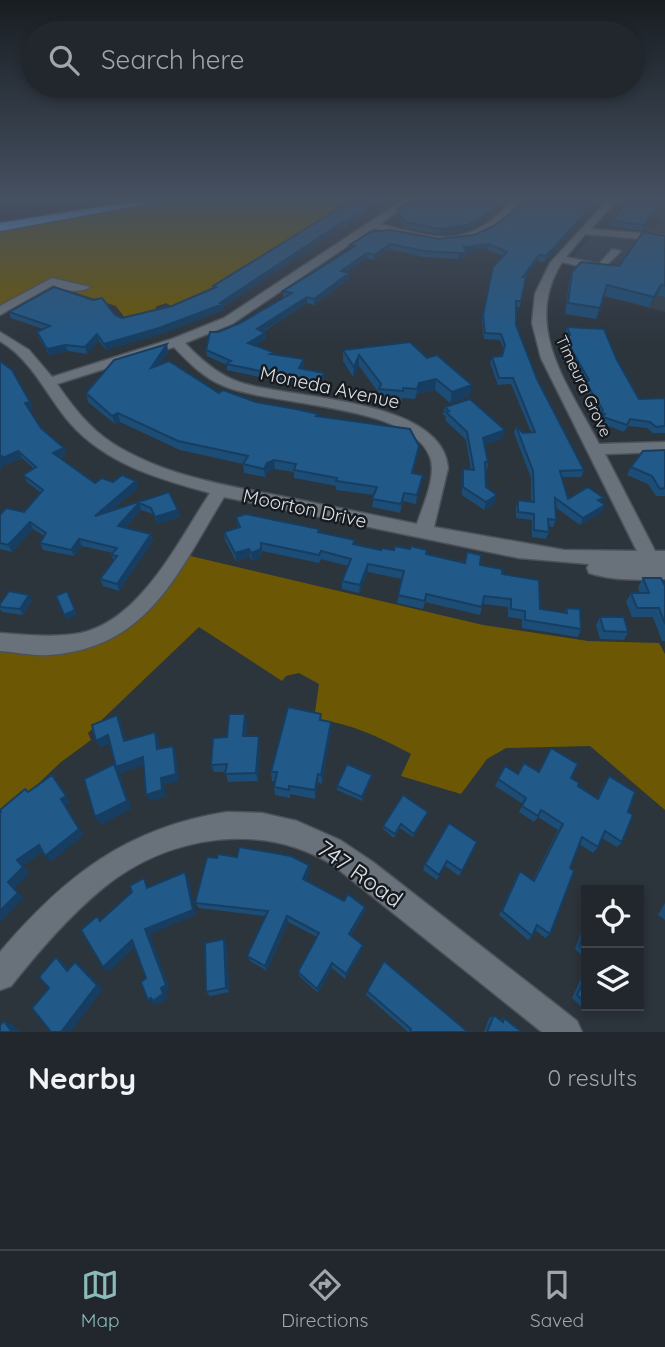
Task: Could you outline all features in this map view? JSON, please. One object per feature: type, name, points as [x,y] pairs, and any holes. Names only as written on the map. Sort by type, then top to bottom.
[{"type":"street","points":[[50,382],[177,342],[246,311],[341,247]]},
{"type":"street","name":"Timeura Grove","points":[[571,247],[545,282],[538,310],[538,324],[548,358],[595,449],[658,559]]},
{"type":"street","points":[[561,259],[601,268],[616,251]]},
{"type":"street","points":[[0,311],[52,281],[68,288],[84,287]]},
{"type":"street","name":"Moorton Drive","points":[[0,336],[30,355],[76,420],[107,446],[156,470],[220,490],[424,533],[540,554],[615,560],[658,559]]},
{"type":"street","name":"Moneda Avenue","points":[[177,342],[205,369],[237,387],[387,416],[424,433],[437,452],[439,464],[424,533]]},
{"type":"street","points":[[595,449],[665,447]]},
{"type":"street","points":[[0,642],[29,646],[81,642],[132,617],[161,586],[220,490]]},
{"type":"street","points":[[540,554],[558,565],[627,573],[665,572]]},
{"type":"street","name":"747 Road","points":[[0,975],[69,898],[125,857],[153,842],[190,831],[240,823],[271,826],[330,848],[530,1001],[566,1032]]},
{"type":"shaded area","points":[[0,247],[281,247],[210,291],[174,308],[166,303],[155,307],[158,311],[128,322],[116,306],[49,284],[0,312]]},
{"type":"shaded area","points":[[582,247],[665,247],[665,312],[604,296],[611,274],[568,264]]},
{"type":"shaded area","points":[[182,554],[483,625],[588,641],[659,643],[665,654],[665,810],[590,746],[506,748],[487,759],[461,794],[401,776],[411,754],[364,732],[314,719],[319,684],[299,673],[286,676],[282,681],[199,627],[88,733],[91,740],[61,762],[0,820],[0,643],[109,631]]},
{"type":"building","points":[[276,247],[304,247],[220,303],[223,304],[159,328],[104,344],[97,334],[85,347],[65,345],[47,349],[37,332],[50,326],[9,312],[54,287],[93,300],[102,298],[115,315],[122,318],[172,306],[216,287],[213,286]]},
{"type":"building","points":[[353,247],[385,247],[374,255],[367,253],[341,271],[349,273],[314,299],[307,297],[257,329],[265,333],[248,343],[273,352],[270,354],[304,359],[299,368],[324,373],[319,383],[226,364],[231,361],[206,350],[210,332],[218,332],[240,323],[292,293],[283,291]]},
{"type":"building","points":[[405,247],[464,247],[467,253],[458,253]]},
{"type":"building","points":[[496,247],[554,247],[546,256],[539,255],[523,277],[526,277],[521,301],[516,301],[516,325],[537,379],[584,470],[560,471],[568,499],[588,487],[604,498],[598,500],[605,505],[583,518],[555,498],[556,520],[548,519],[549,532],[534,530],[534,514],[518,512],[518,500],[534,502],[533,471],[516,426],[523,433],[535,432],[513,378],[499,378],[492,357],[502,356],[505,345],[501,334],[485,333],[483,315],[493,267],[507,252]]},
{"type":"building","points":[[632,247],[665,247],[665,286],[661,285],[654,297],[607,285],[600,308],[568,303],[572,272],[581,262],[619,266]]},
{"type":"building","points":[[567,327],[604,329],[617,360],[639,399],[665,398],[665,426],[656,427],[650,422],[630,419],[627,425],[603,417],[603,410],[586,383],[589,380],[566,340],[566,335],[570,335]]},
{"type":"building","points":[[410,342],[427,358],[437,355],[472,385],[452,392],[436,379],[419,383],[417,389],[379,389],[381,384],[359,355],[354,367],[343,350]]},
{"type":"building","points":[[167,344],[151,368],[169,361],[219,393],[223,390],[256,402],[318,414],[316,416],[410,429],[419,446],[412,473],[423,475],[417,495],[404,493],[401,504],[372,499],[377,487],[336,481],[337,478],[294,470],[296,464],[274,460],[267,463],[264,469],[243,464],[248,456],[178,441],[118,413],[112,416],[86,393],[114,360]]},
{"type":"building","points":[[0,361],[12,370],[30,402],[25,403],[41,428],[64,448],[53,453],[95,483],[102,478],[113,482],[122,475],[136,481],[95,516],[169,492],[178,510],[155,517],[151,508],[139,503],[118,526],[151,534],[117,584],[100,579],[117,556],[111,555],[117,548],[79,539],[71,550],[40,543],[46,533],[30,522],[8,545],[0,543],[0,515],[6,508],[24,512],[43,490],[23,475],[36,467],[18,451],[0,459]]},
{"type":"building","points":[[470,399],[505,430],[483,438],[488,462],[485,462],[486,487],[497,495],[486,502],[463,487],[463,469],[474,470],[467,432],[446,412],[449,411],[445,407]]},
{"type":"building","points":[[665,450],[665,488],[660,489],[652,476],[631,467],[643,451]]},
{"type":"building","points":[[246,514],[319,529],[318,532],[355,540],[353,544],[381,550],[394,550],[395,546],[410,549],[411,546],[427,550],[426,554],[465,563],[467,552],[481,555],[480,565],[502,569],[502,574],[539,580],[540,609],[567,613],[566,608],[580,609],[581,629],[525,620],[525,611],[511,609],[511,599],[484,596],[482,607],[426,594],[425,601],[398,595],[404,571],[368,564],[360,585],[342,581],[351,559],[321,551],[319,555],[261,543],[261,549],[251,553],[249,549],[235,553],[224,532],[240,527],[236,517]]},
{"type":"building","points":[[643,578],[661,578],[665,586],[665,624],[659,608],[637,608],[631,593],[649,593]]},
{"type":"building","points":[[9,591],[29,595],[20,609],[0,607]]},
{"type":"building","points":[[67,591],[75,610],[64,615],[56,596]]},
{"type":"building","points":[[600,617],[624,617],[628,632],[604,631]]},
{"type":"building","points":[[288,707],[321,714],[320,720],[331,722],[321,775],[318,774],[315,790],[274,787],[277,772],[271,772]]},
{"type":"building","points":[[229,714],[245,714],[243,736],[259,736],[256,773],[225,774],[227,764],[211,765],[213,738],[227,737]]},
{"type":"building","points":[[117,715],[124,741],[155,732],[157,749],[173,746],[176,774],[161,778],[162,790],[146,795],[143,757],[116,767],[108,735],[96,741],[92,725]]},
{"type":"building","points":[[551,748],[578,764],[571,778],[598,799],[609,776],[635,792],[628,812],[633,815],[622,842],[605,831],[598,847],[582,837],[570,868],[574,871],[550,934],[537,925],[532,936],[502,911],[520,871],[534,881],[563,824],[541,810],[538,816],[522,806],[526,798],[498,779],[505,766],[518,774],[524,763],[539,772]]},
{"type":"building","points":[[114,764],[127,801],[95,817],[84,779]]},
{"type":"building","points":[[347,764],[372,775],[362,797],[337,786]]},
{"type":"building","points":[[52,775],[66,796],[61,799],[79,829],[45,856],[39,845],[17,860],[23,867],[8,882],[18,893],[0,911],[0,810],[25,789],[28,792]]},
{"type":"building","points":[[403,795],[428,812],[414,834],[401,824],[395,834],[383,826]]},
{"type":"building","points":[[449,823],[477,842],[462,871],[447,861],[439,875],[425,864]]},
{"type":"building","points":[[239,847],[291,856],[309,865],[303,879],[344,901],[348,894],[365,907],[349,934],[363,945],[346,974],[332,963],[317,989],[298,972],[319,933],[287,916],[265,966],[247,956],[268,911],[195,903],[207,857],[217,858],[218,854],[237,857]]},
{"type":"building","points":[[185,872],[193,910],[145,929],[166,985],[161,988],[163,994],[153,1001],[151,998],[148,1000],[141,982],[146,978],[132,940],[103,967],[81,930],[97,916],[100,921],[132,892],[130,886],[144,878],[147,888]]},
{"type":"building","points":[[224,939],[226,988],[206,992],[205,943]]},
{"type":"building","points":[[56,957],[67,971],[75,962],[97,985],[61,1032],[51,1032],[32,1008],[49,988],[39,977]]},
{"type":"building","points":[[384,961],[468,1032],[410,1032],[411,1029],[367,991]]},
{"type":"building","points":[[494,1015],[503,1022],[504,1018],[522,1032],[487,1032]]},
{"type":"building","points":[[4,1021],[12,1032],[0,1032],[0,1025]]}]
